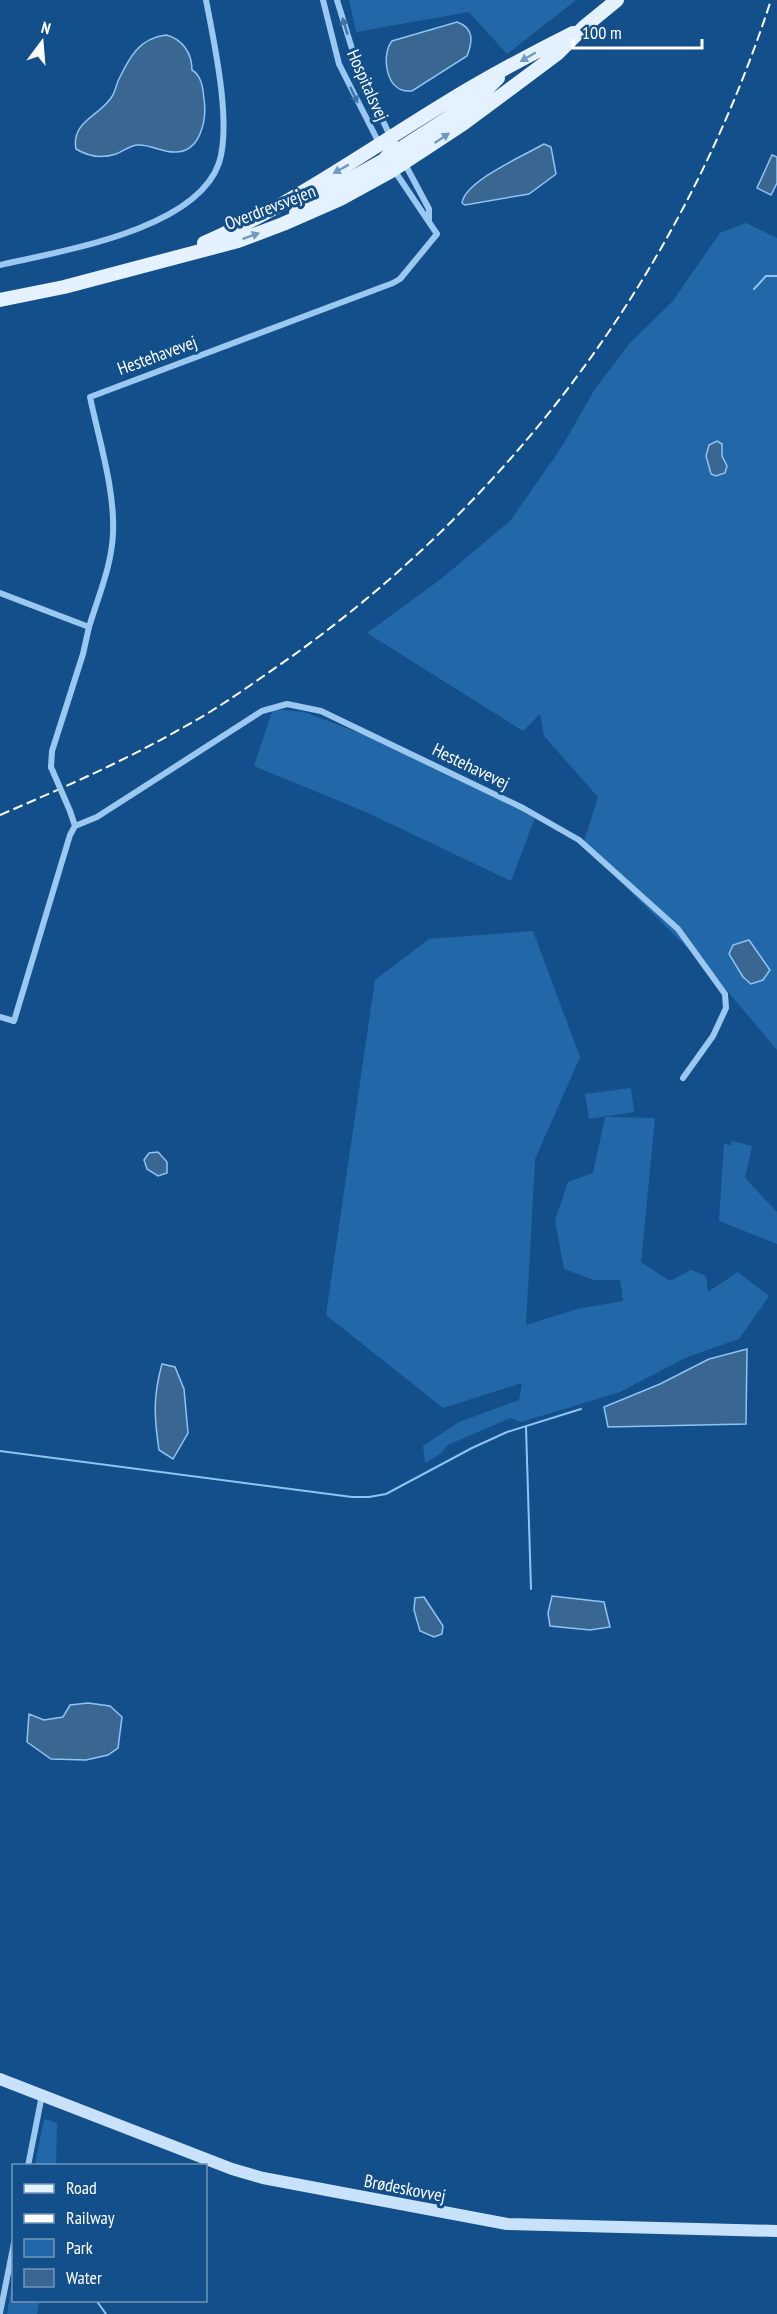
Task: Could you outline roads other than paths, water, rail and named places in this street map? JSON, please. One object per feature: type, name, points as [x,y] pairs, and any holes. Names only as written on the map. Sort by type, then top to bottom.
[{"type":"main road","name":"Overdrevsvejen","points":[[0,300],[64,287],[238,241],[283,224],[309,202],[392,154],[463,124],[557,54],[584,27],[617,0]]},
{"type":"main road","name":"Overdrevsvejen","points":[[155,262],[235,230],[355,162],[392,154],[474,86],[584,27]]},
{"type":"street","points":[[0,265],[93,244],[166,216],[188,203],[209,185],[219,161],[223,127],[218,62],[206,0]]},
{"type":"street","name":"Hospitalsvej","points":[[323,0],[339,64],[392,154]]},
{"type":"street","name":"Hospitalsvej","points":[[337,0],[357,64],[392,154]]},
{"type":"street","points":[[392,154],[422,213],[429,220]]},
{"type":"street","points":[[392,154],[429,209],[429,220]]},
{"type":"street","name":"Hestehavevej","points":[[429,220],[437,234],[410,269],[393,283],[90,397],[113,507],[113,535],[109,562],[52,751],[51,767],[75,826],[97,817],[262,711],[286,704],[321,711],[523,808],[579,840],[678,929],[725,994],[726,1008],[713,1036],[684,1078]]},
{"type":"street","points":[[0,593],[89,627]]},
{"type":"street","points":[[0,1017],[14,1021],[70,835],[75,826]]},
{"type":"street","name":"Brødeskovvej","points":[[0,2079],[252,2175],[479,2220],[507,2224],[777,2231]]},
{"type":"street","points":[[28,2164],[42,2095]]},
{"type":"street","points":[[0,2313],[12,2253]]},
{"type":"water","points":[[457,22],[467,28],[471,36],[467,56],[412,91],[396,87],[389,75],[386,60],[392,41]]},
{"type":"water","points":[[166,35],[177,40],[185,48],[192,70],[201,83],[205,107],[203,125],[196,141],[183,151],[165,151],[137,145],[111,156],[100,157],[76,149],[76,140],[81,126],[106,105],[114,94],[122,73],[136,50],[149,40]]},
{"type":"water","points":[[544,144],[551,147],[556,174],[529,194],[465,205],[462,203],[473,186],[484,178]]},
{"type":"water","points":[[772,155],[777,157],[777,183],[771,195],[757,188]]},
{"type":"water","points":[[717,441],[722,444],[722,456],[727,466],[725,473],[716,476],[711,474],[706,456],[709,445]]},
{"type":"water","points":[[749,940],[770,970],[763,980],[751,984],[743,977],[729,954],[733,945]]},
{"type":"water","points":[[158,1152],[167,1162],[167,1173],[158,1176],[147,1169],[144,1160],[149,1153]]},
{"type":"water","points":[[747,1349],[746,1424],[608,1427],[604,1407],[660,1384],[709,1359]]},
{"type":"water","points":[[162,1364],[175,1367],[184,1389],[188,1433],[173,1459],[159,1450],[157,1438],[156,1397]]},
{"type":"water","points":[[552,1596],[604,1602],[610,1627],[590,1630],[550,1626],[548,1613]]},
{"type":"water","points":[[424,1597],[443,1626],[442,1634],[434,1637],[420,1631],[414,1610],[415,1598]]},
{"type":"water","points":[[88,1703],[110,1706],[122,1717],[118,1748],[108,1755],[86,1760],[51,1759],[27,1742],[29,1714],[44,1720],[63,1717],[70,1705]]},
{"type":"waterway","points":[[754,289],[766,276],[777,276]]},
{"type":"waterway","points":[[0,1451],[352,1497],[369,1497],[386,1494],[507,1432],[581,1409]]},
{"type":"waterway","points":[[526,1427],[531,1589]]},
{"type":"waterway","points":[[97,2302],[106,2314]]},
{"type":"railway","points":[[0,815],[139,751],[225,702],[291,657],[373,593],[450,523],[520,448],[584,367],[641,282],[692,192],[735,98],[771,0]]}]
